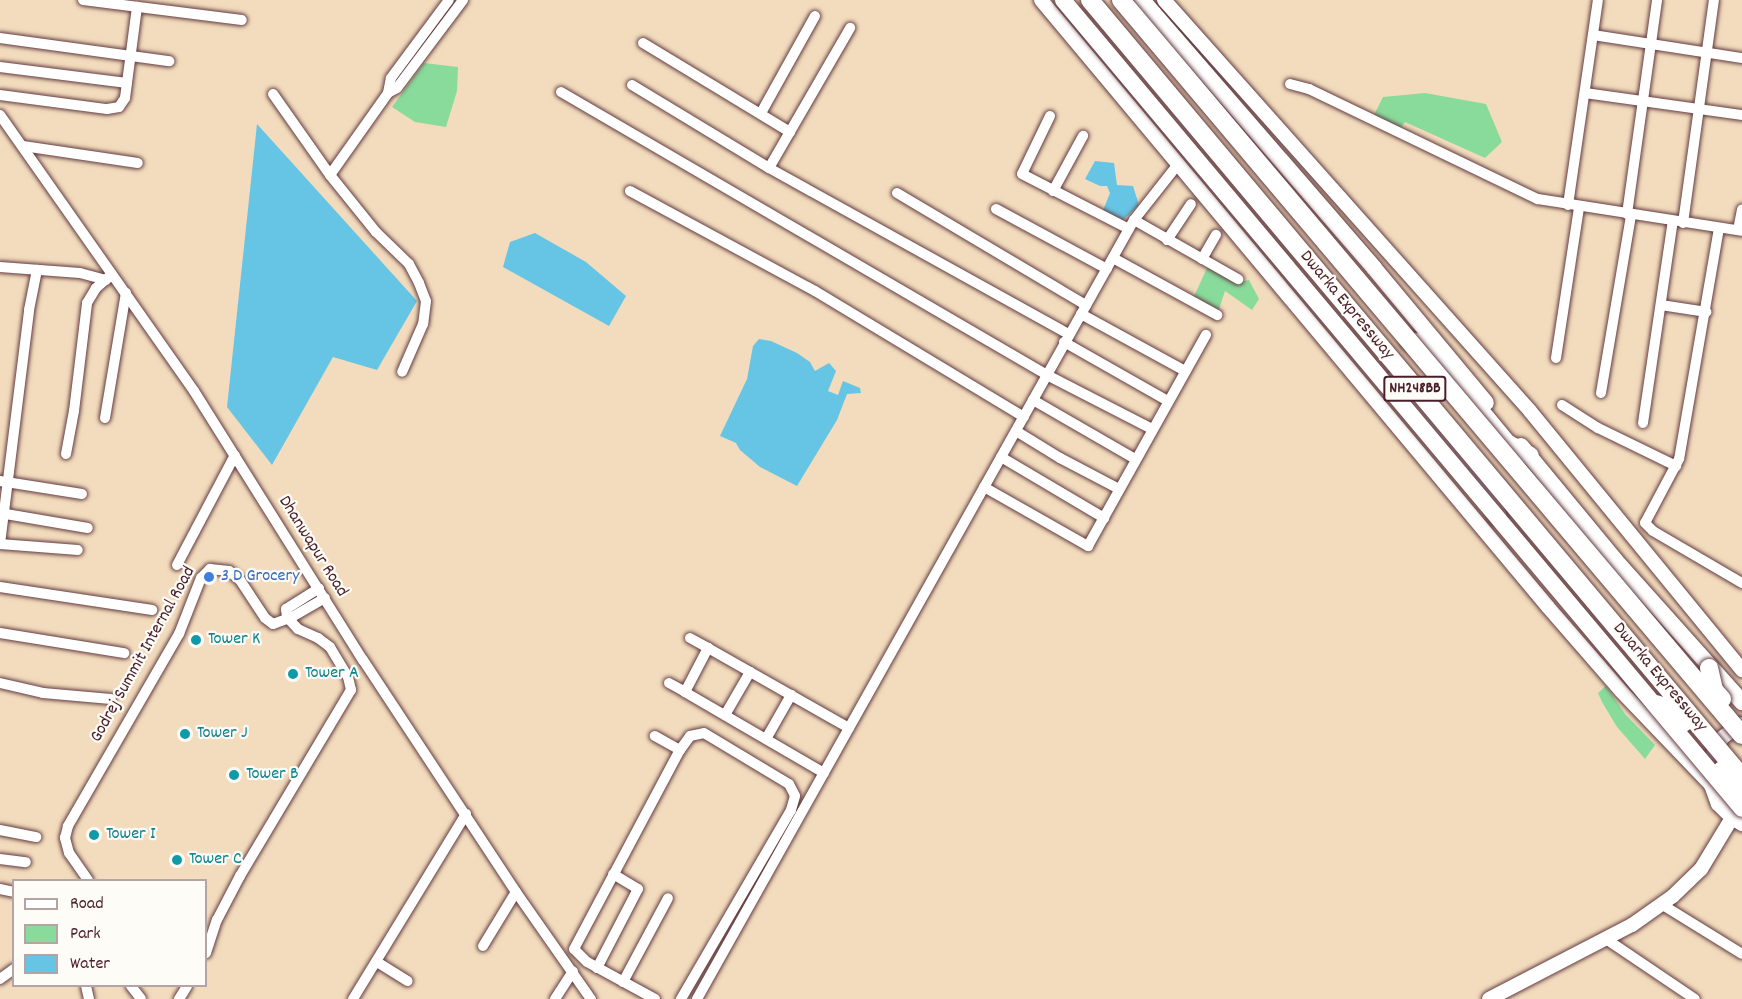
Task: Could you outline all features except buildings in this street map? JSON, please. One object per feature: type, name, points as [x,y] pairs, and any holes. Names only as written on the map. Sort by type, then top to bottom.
[{"type":"highway","name":"Dwarka Expressway","points":[[1090,0],[1742,777]]},
{"type":"highway","name":"Dwarka Expressway","points":[[1121,0],[1742,735]]},
{"type":"highway","points":[[1410,341],[1425,344],[1507,443],[1530,456]]},
{"type":"highway","points":[[1387,355],[1400,383],[1491,498],[1498,516]]},
{"type":"highway","points":[[1710,668],[1714,690],[1742,724]]},
{"type":"highway","points":[[1656,704],[1674,710],[1742,795]]},
{"type":"main road","points":[[1063,0],[1656,704],[1740,820]]},
{"type":"main road","points":[[1142,0],[1374,268],[1530,456],[1710,668],[1742,702]]},
{"type":"street","points":[[83,0],[242,20]]},
{"type":"street","points":[[330,175],[388,93],[391,78],[449,0]]},
{"type":"street","points":[[388,93],[397,88],[463,0]]},
{"type":"street","points":[[1041,0],[1179,162],[1548,607],[1621,691],[1711,785]]},
{"type":"street","points":[[1164,0],[1530,411],[1742,670]]},
{"type":"street","points":[[1556,358],[1585,93],[1598,0]]},
{"type":"street","points":[[1600,393],[1629,215],[1657,0]]},
{"type":"street","points":[[1643,423],[1661,306],[1699,109],[1714,0]]},
{"type":"street","points":[[0,95],[115,109],[122,105],[137,7]]},
{"type":"street","points":[[760,113],[815,16]]},
{"type":"street","points":[[769,168],[850,28]]},
{"type":"street","points":[[1593,35],[1742,58]]},
{"type":"street","points":[[0,38],[169,61]]},
{"type":"street","points":[[643,43],[790,132]]},
{"type":"street","points":[[0,67],[127,83]]},
{"type":"street","points":[[1290,84],[1310,89],[1539,199],[1740,231],[1742,209]]},
{"type":"street","points":[[632,85],[769,168],[1066,338],[1168,401]]},
{"type":"street","points":[[561,92],[1047,375],[1152,429]]},
{"type":"street","points":[[273,93],[330,175],[376,232],[409,264],[423,292],[426,301],[423,324],[402,372]]},
{"type":"street","points":[[1585,93],[1643,99],[1742,115]]},
{"type":"street","name":"Dhanwapur Road","points":[[0,115],[4,127],[23,146],[109,277],[126,293],[235,455],[516,892],[591,999]]},
{"type":"street","points":[[1050,116],[1022,174],[1053,191],[1167,240],[1238,279]]},
{"type":"street","points":[[1053,191],[1083,136]]},
{"type":"street","points":[[23,146],[138,163]]},
{"type":"street","points":[[697,999],[1131,225],[1179,162]]},
{"type":"street","points":[[630,191],[815,291],[1024,417]]},
{"type":"street","points":[[897,193],[1185,371]]},
{"type":"street","points":[[1167,240],[1191,204]]},
{"type":"street","points":[[996,209],[1107,269]]},
{"type":"street","points":[[1634,540],[1676,466],[1706,312],[1719,228]]},
{"type":"street","points":[[1202,259],[1216,234]]},
{"type":"street","points":[[1113,258],[1217,315]]},
{"type":"street","points":[[0,267],[109,277]]},
{"type":"street","points":[[37,270],[29,309],[4,481],[0,544],[78,550]]},
{"type":"street","points":[[66,454],[74,411],[87,303],[96,288],[109,277]]},
{"type":"street","points":[[105,418],[126,293]]},
{"type":"street","points":[[1661,306],[1706,312]]},
{"type":"street","points":[[984,487],[1086,546],[1090,544],[1135,459],[1206,335]]},
{"type":"street","points":[[1033,400],[1135,459]]},
{"type":"street","points":[[1562,405],[1598,428],[1676,466]]},
{"type":"street","points":[[1016,431],[1119,489]]},
{"type":"street","points":[[177,565],[235,455]]},
{"type":"street","points":[[1001,457],[1104,518]]},
{"type":"street","points":[[4,481],[82,494]]},
{"type":"street","points":[[2,513],[88,528]]},
{"type":"street","points":[[1645,523],[1653,531],[1742,583]]},
{"type":"street","name":"Godrej Summit Internal Road","points":[[87,879],[69,853],[65,838],[68,826],[179,634],[201,578],[210,569],[229,571],[240,580],[267,621],[276,623],[287,617]]},
{"type":"street","points":[[0,587],[152,610]]},
{"type":"street","points":[[207,950],[218,920],[240,876],[351,690],[348,677],[330,647],[318,638],[298,629],[287,617],[286,609],[319,588]]},
{"type":"street","points":[[287,617],[325,598]]},
{"type":"street","points":[[0,633],[124,653]]},
{"type":"street","points":[[690,638],[849,728]]},
{"type":"street","points":[[685,692],[708,648]]},
{"type":"street","points":[[725,715],[750,672]]},
{"type":"street","points":[[669,682],[824,773]]},
{"type":"street","points":[[0,683],[43,693],[111,699]]},
{"type":"street","points":[[766,740],[791,695]]},
{"type":"street","points":[[1509,999],[1609,941],[1670,902],[1701,869],[1740,820],[1718,804],[1711,785],[1710,768],[1714,752],[1723,737],[1742,724]]},
{"type":"street","points":[[655,999],[592,965],[577,953],[576,942],[680,750],[690,736],[704,734],[789,784],[795,796],[791,810],[681,999]]},
{"type":"street","points":[[655,736],[680,750]]},
{"type":"street","points":[[357,998],[376,962],[466,814]]},
{"type":"street","points":[[0,830],[36,837]]},
{"type":"street","points":[[0,859],[26,862]]},
{"type":"street","points":[[555,999],[575,974],[592,965],[638,890],[613,874]]},
{"type":"street","points":[[483,946],[516,892]]},
{"type":"street","points":[[623,982],[668,898]]},
{"type":"street","points":[[1670,902],[1742,954]]},
{"type":"street","points":[[1489,999],[1609,941]]},
{"type":"street","points":[[1609,941],[1695,999]]},
{"type":"street","points":[[376,962],[408,981]]},
{"type":"street","points":[[0,980],[12,971]]},
{"type":"street","points":[[132,987],[141,999]]},
{"type":"green space","points":[[424,63],[458,67],[457,91],[446,127],[415,122],[392,107]]},
{"type":"green space","points":[[1425,93],[1486,104],[1502,142],[1485,158],[1405,122],[1399,130],[1374,115],[1383,97]]},
{"type":"green space","points":[[1213,267],[1239,282],[1249,280],[1259,299],[1252,310],[1225,291],[1215,321],[1191,303],[1207,268]]},
{"type":"green space","points":[[1606,686],[1625,714],[1655,745],[1645,759],[1617,727],[1602,702],[1598,693]]},
{"type":"water","points":[[257,124],[417,301],[377,370],[333,357],[272,465],[227,407]]},
{"type":"water","points":[[1095,161],[1114,163],[1117,185],[1133,186],[1139,205],[1120,223],[1102,213],[1110,193],[1107,186],[1100,186],[1085,179]]},
{"type":"water","points":[[535,233],[586,262],[626,296],[609,326],[503,267],[510,242]]},
{"type":"water","points":[[759,339],[771,341],[797,353],[810,362],[815,371],[829,363],[836,371],[828,391],[838,395],[843,381],[860,388],[861,393],[847,394],[837,420],[797,486],[760,467],[740,450],[736,443],[720,436],[747,379],[753,346]]},
{"type":"place","name":"3 D Grocery","points":[[209,577]]},
{"type":"place","name":"Tower K","points":[[196,640]]},
{"type":"place","name":"Tower A","points":[[293,674]]},
{"type":"place","name":"Tower J","points":[[185,734]]},
{"type":"place","name":"Tower B","points":[[234,775]]},
{"type":"place","name":"Tower I","points":[[94,835]]},
{"type":"place","name":"Tower C","points":[[177,860]]}]
